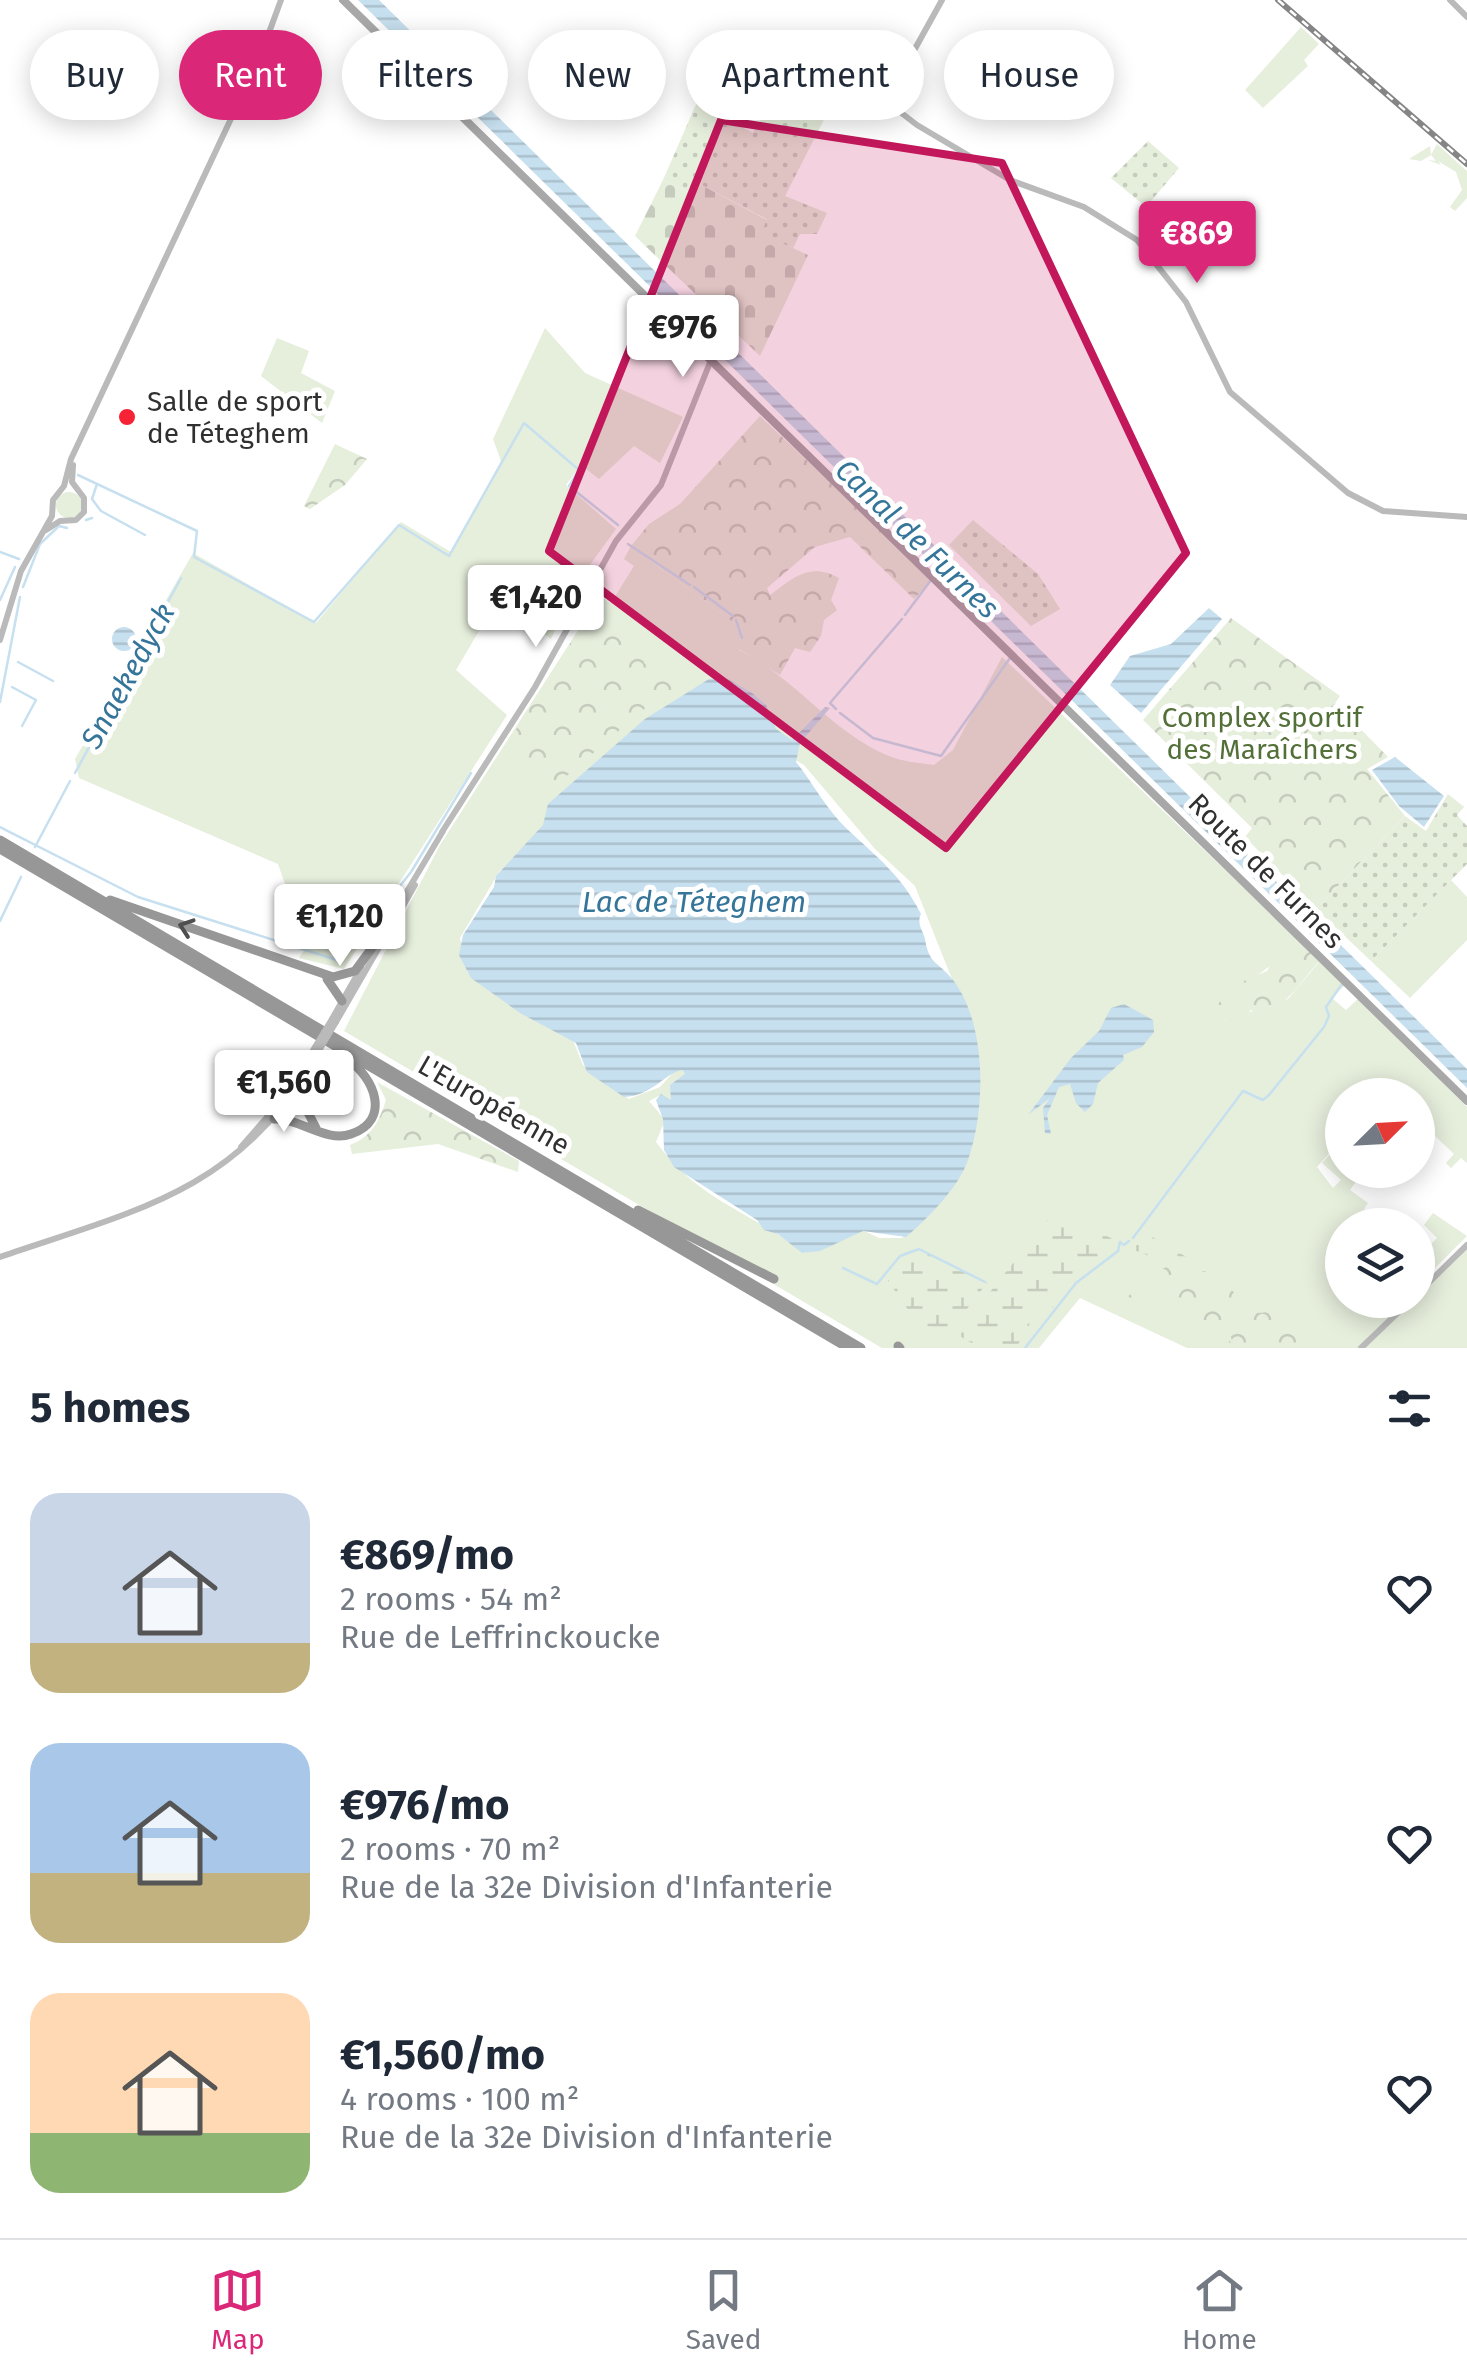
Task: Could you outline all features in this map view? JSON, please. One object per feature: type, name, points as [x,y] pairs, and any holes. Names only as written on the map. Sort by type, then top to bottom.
[{"type":"highway","name":"L'Européenne","points":[[0,840],[862,1348]]},
{"type":"highway","name":"L'Européenne","points":[[0,849],[848,1348]]},
{"type":"highway","points":[[52,871],[126,906],[333,977],[349,975],[380,936]]},
{"type":"highway","points":[[311,971],[332,982],[342,1001]]},
{"type":"highway","points":[[269,1120],[290,1120],[344,1136],[362,1128],[375,1108],[373,1085],[361,1069],[275,1011]]},
{"type":"highway","points":[[314,1053],[302,1101],[310,1122],[322,1132]]},
{"type":"highway","points":[[548,1164],[774,1278]]},
{"type":"main road","name":"Route de Furnes","points":[[346,0],[1467,1099]]},
{"type":"street","points":[[0,640],[34,542],[54,510],[54,499],[62,490],[262,53],[282,0]]},
{"type":"street","points":[[942,0],[886,101],[921,128],[1007,178],[1091,210],[1134,238],[1186,302],[1228,390],[1348,494],[1383,511],[1467,517]]},
{"type":"street","points":[[1453,0],[1467,14]]},
{"type":"street","points":[[334,1021],[614,545],[661,485],[711,359]]},
{"type":"street","points":[[34,542],[62,520],[75,520],[84,512],[84,498],[76,490],[71,473],[82,440]]},
{"type":"street","points":[[62,490],[76,490]]},
{"type":"street","points":[[54,510],[62,520]]},
{"type":"street","points":[[0,1257],[134,1214],[208,1175],[241,1152],[269,1120],[314,1053],[436,844]]},
{"type":"street","points":[[341,1014],[342,1001]]},
{"type":"street","points":[[1435,1276],[1467,1245]]},
{"type":"street","points":[[1361,1348],[1392,1318]]},
{"type":"highlighted area","points":[[721,120],[1002,163],[1186,553],[946,848],[549,551]]},
{"type":"green space","points":[[1301,27],[1319,44],[1304,60],[1308,66],[1263,108],[1245,90]]},
{"type":"green space","points":[[689,120],[730,120],[753,133],[760,120],[824,120],[785,196],[827,213],[817,234],[800,234],[793,248],[761,234],[767,219],[694,181],[688,192],[663,180]]},
{"type":"green space","points":[[1148,141],[1179,168],[1146,207],[1111,178]]},
{"type":"green space","points":[[1437,144],[1467,171],[1467,198],[1455,211],[1450,207],[1462,190],[1456,172],[1438,161],[1441,165],[1428,160],[1436,161],[1431,155]]},
{"type":"green space","points":[[1430,146],[1431,155],[1421,161],[1409,159]]},
{"type":"green space","points":[[663,180],[688,192],[694,181],[767,220],[762,234],[808,255],[760,356],[635,236]]},
{"type":"green space","points":[[545,328],[585,373],[683,417],[660,463],[634,446],[599,479],[581,465],[566,485],[616,529],[578,581],[551,639],[499,597],[456,670],[507,715],[344,969],[299,958],[307,946],[278,864],[79,778],[75,759],[193,553],[316,623],[401,522],[451,552],[501,461],[493,439]]},
{"type":"green space","points":[[277,338],[309,351],[301,373],[335,391],[322,423],[261,376]]},
{"type":"green space","points":[[760,416],[932,579],[914,599],[850,537],[815,547],[767,588],[770,595],[803,574],[829,573],[839,578],[831,600],[837,610],[824,620],[821,636],[810,652],[795,648],[780,675],[739,649],[742,629],[631,546],[649,524],[680,504]]},
{"type":"green space","points":[[335,444],[367,459],[345,485],[310,509],[304,506]]},
{"type":"green space","points":[[69,492],[78,496],[82,505],[78,514],[69,518],[60,514],[56,505],[60,496]]},
{"type":"green space","points":[[973,520],[1038,574],[1060,609],[1031,626],[949,545]]},
{"type":"green space","points":[[631,546],[742,629],[739,650],[779,675],[853,736],[899,759],[934,765],[953,750],[1002,657],[1289,931],[1274,963],[1213,1008],[1224,1021],[1288,999],[1320,961],[1345,985],[1332,998],[1346,1010],[1359,998],[1467,1107],[1467,1163],[1461,1158],[1451,1168],[1446,1163],[1454,1154],[1435,1136],[1435,1078],[1325,1078],[1325,1158],[1317,1167],[1325,1178],[1325,1188],[1351,1188],[1368,1203],[1365,1208],[1325,1208],[1325,1318],[1435,1318],[1435,1278],[1467,1248],[1467,1348],[1187,1348],[1080,1298],[1039,1348],[882,1348],[344,1031],[440,845],[595,604],[601,597],[611,603],[634,566],[624,559]],"holes":[[[718,678],[730,683],[792,758],[804,765],[875,849],[915,886],[975,1037],[917,1223],[902,1238],[879,1238],[862,1230],[805,1253],[690,1179],[656,1142],[665,1120],[649,1101],[659,1096],[677,1106],[700,1078],[682,1063],[660,1087],[629,1099],[583,1065],[572,1038],[468,973],[460,938],[499,872],[547,824],[551,802],[650,717],[700,721],[697,688]]]},
{"type":"green space","points":[[595,604],[619,625],[637,631],[644,663],[689,694],[668,705],[651,703],[546,794],[522,772],[509,741]]},
{"type":"green space","name":"Complex sportif des Maraîchers","points":[[1231,618],[1340,696],[1335,703],[1388,757],[1367,769],[1405,816],[1316,909],[1245,837],[1252,828],[1143,720]]},
{"type":"green space","points":[[1448,794],[1464,807],[1457,815],[1467,826],[1467,864],[1371,961],[1316,909],[1405,816],[1426,831]]},
{"type":"green space","points":[[1451,880],[1467,897],[1467,940],[1410,998],[1371,961]]},
{"type":"green space","points":[[1289,931],[1320,961],[1281,1004],[1223,1021],[1212,1009],[1244,981],[1267,971]]},
{"type":"green space","points":[[377,1082],[519,1161],[518,1172],[438,1144],[352,1154],[350,1145],[369,1133],[386,1100]]},
{"type":"green space","points":[[1055,1211],[1111,1238],[1117,1249],[1069,1285],[1050,1311],[1035,1315],[1016,1348],[984,1346],[963,1338],[957,1333]]},
{"type":"green space","points":[[1435,1214],[1467,1236],[1435,1268]]},
{"type":"green space","points":[[1144,1232],[1206,1272],[1188,1271],[1134,1250],[1133,1241]]},
{"type":"green space","points":[[920,1249],[987,1283],[949,1332],[917,1323],[887,1279],[901,1256]]},
{"type":"green space","points":[[1172,1265],[1213,1279],[1208,1283],[1219,1291],[1218,1296],[1223,1296],[1224,1284],[1259,1313],[1269,1312],[1327,1348],[1222,1348],[1201,1338],[1220,1333],[1233,1344],[1229,1330],[1234,1320],[1219,1330],[1198,1332],[1193,1325],[1190,1331],[1181,1330],[1173,1304],[1188,1281],[1170,1278],[1162,1269]]},
{"type":"green space","points":[[1117,1274],[1130,1284],[1126,1292],[1132,1296],[1130,1305],[1108,1288],[1106,1282]]},
{"type":"water","points":[[358,0],[379,0],[410,30],[389,30]]},
{"type":"water","name":"Canal de Furnes","points":[[480,120],[501,120],[1467,1069],[1467,1088]]},
{"type":"water","points":[[1209,608],[1222,619],[1141,713],[1110,685],[1130,656],[1171,644]]},
{"type":"water","points":[[124,627],[133,630],[133,648],[124,651],[115,648],[112,639],[115,630]]},
{"type":"water","name":"Lac de Téteghem","points":[[709,679],[728,679],[752,693],[766,705],[776,729],[792,740],[825,707],[830,708],[800,743],[796,762],[839,821],[906,889],[921,914],[929,954],[953,980],[972,1020],[980,1092],[968,1160],[950,1191],[906,1237],[863,1231],[820,1251],[802,1253],[778,1234],[764,1230],[757,1220],[674,1167],[664,1150],[663,1119],[656,1100],[661,1094],[671,1100],[670,1085],[685,1074],[683,1070],[643,1093],[624,1097],[587,1072],[576,1043],[520,1013],[471,978],[459,955],[463,935],[494,887],[496,876],[543,825],[548,804],[645,719]]},
{"type":"water","points":[[1395,757],[1444,796],[1424,827],[1399,806],[1372,770]]},
{"type":"water","points":[[1124,1004],[1153,1020],[1154,1032],[1142,1047],[1123,1055],[1124,1060],[1098,1083],[1093,1104],[1085,1112],[1076,1103],[1070,1084],[1059,1087],[1047,1115],[1051,1134],[1045,1133],[1043,1108],[1050,1098],[1028,1115],[1071,1058],[1099,1031],[1111,1008]]},
{"type":"waterway","points":[[78,475],[197,531],[194,557],[314,622],[399,525],[449,556],[524,423],[579,470],[569,486],[618,525]]},
{"type":"waterway","points":[[97,484],[92,499],[101,511],[145,535]]},
{"type":"waterway","points":[[86,520],[92,518]]},
{"type":"waterway","points":[[23,587],[40,544],[59,526],[67,528]]},
{"type":"waterway","points":[[628,544],[690,585]]},
{"type":"waterway","points":[[0,552],[19,559]]},
{"type":"waterway","points":[[0,600],[15,567]]},
{"type":"waterway","name":"Snaekedyck","points":[[75,773],[181,578]]},
{"type":"waterway","name":"Canal de Furnes","points":[[905,615],[931,580]]},
{"type":"waterway","points":[[694,587],[733,616]]},
{"type":"waterway","points":[[0,702],[20,597]]},
{"type":"waterway","points":[[836,709],[830,703],[902,619]]},
{"type":"waterway","points":[[736,620],[742,638]]},
{"type":"waterway","points":[[840,713],[873,738],[941,756],[1010,658]]},
{"type":"waterway","points":[[18,662],[53,681]]},
{"type":"waterway","points":[[12,687],[36,700],[22,726]]},
{"type":"waterway","points":[[0,827],[138,897],[340,961],[411,872],[471,773]]},
{"type":"waterway","name":"Snaekedyck","points":[[35,847],[70,781]]},
{"type":"waterway","name":"Snaekedyck","points":[[0,921],[21,877]]},
{"type":"waterway","points":[[1133,1238],[1243,1091],[1263,1100],[1269,1095],[1324,1027],[1329,1016],[1326,1007],[1342,984]]},
{"type":"waterway","points":[[1025,1348],[1076,1283],[1118,1251],[1120,1242],[1124,1245],[1129,1241]]},
{"type":"waterway","points":[[843,1268],[877,1284],[900,1256],[919,1249],[985,1282]]},
{"type":"railway","points":[[1278,0],[1467,164]]},
{"type":"place","name":"Salle de sport de Téteghem","points":[[127,417]]}]
